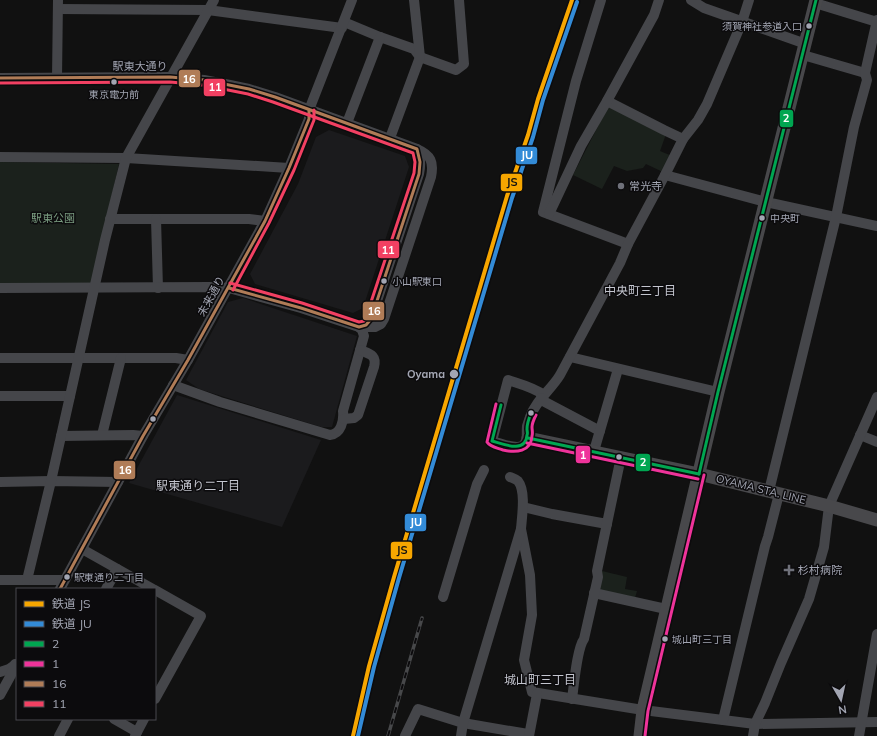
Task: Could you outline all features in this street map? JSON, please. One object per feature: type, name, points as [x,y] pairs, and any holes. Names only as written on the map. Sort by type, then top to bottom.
[{"type":"main road","points":[[640,736],[643,710],[666,609],[718,392],[816,1]]},
{"type":"main road","name":"OYAMA STA. LINE","points":[[527,432],[594,451],[699,474],[829,506],[877,520]]},
{"type":"street","points":[[27,580],[51,481],[110,219],[126,158],[214,0]]},
{"type":"street","name":"未来通り","points":[[62,585],[143,436],[229,288],[265,221],[289,168],[309,118],[309,110],[352,0]]},
{"type":"street","points":[[390,138],[420,57],[414,0]]},
{"type":"street","points":[[57,78],[58,5],[208,10],[343,25],[414,49],[420,57],[456,70],[464,64],[459,0]]},
{"type":"street","points":[[601,0],[576,81],[544,212],[628,244]]},
{"type":"street","points":[[549,214],[581,146],[654,16],[659,0]]},
{"type":"street","points":[[691,0],[704,8],[742,22],[865,73]]},
{"type":"street","points":[[600,431],[545,402],[542,396],[539,391],[508,380],[492,441],[518,447],[523,445],[531,413],[542,396],[556,382],[620,263],[628,244],[666,176],[683,138],[698,120],[707,104],[742,22],[749,0]]},
{"type":"street","points":[[724,720],[768,537],[774,493],[836,217],[854,127],[867,80],[865,73],[877,21],[816,1]]},
{"type":"street","points":[[347,123],[380,37]]},
{"type":"street","name":"駅東大通り","points":[[0,78],[170,77],[204,80],[236,86],[275,97],[417,149],[421,161],[419,174],[371,319],[369,323],[359,327]]},
{"type":"street","points":[[607,101],[683,138]]},
{"type":"street","points":[[0,157],[126,158],[289,168]]},
{"type":"street","points":[[666,176],[766,202],[877,226]]},
{"type":"street","points":[[110,219],[249,218],[265,221]]},
{"type":"street","points":[[156,219],[158,288]]},
{"type":"street","points":[[0,288],[229,288],[301,308],[359,327],[364,336],[343,411],[344,419],[339,430],[333,434],[220,402],[173,385]]},
{"type":"street","points":[[344,419],[354,418],[358,415],[374,367],[375,360],[373,356],[360,350]]},
{"type":"street","points":[[570,357],[718,392]]},
{"type":"street","points":[[0,358],[176,358],[188,360]]},
{"type":"street","points":[[102,435],[122,358]]},
{"type":"street","points":[[594,451],[618,369]]},
{"type":"street","points":[[0,396],[70,396]]},
{"type":"street","points":[[754,736],[755,724],[765,703],[780,663],[809,599],[824,547],[829,506],[877,397]]},
{"type":"street","points":[[860,435],[877,442]]},
{"type":"street","points":[[61,436],[143,436]]},
{"type":"street","points":[[572,699],[578,658],[584,639],[598,576],[597,571],[621,457]]},
{"type":"street","points":[[443,597],[477,484],[484,470]]},
{"type":"street","points":[[461,736],[463,723],[521,529],[523,507],[522,490],[518,481],[510,476]]},
{"type":"street","points":[[0,482],[118,482]]},
{"type":"street","points":[[523,507],[607,524]]},
{"type":"street","points":[[521,529],[530,575],[532,615],[524,660],[532,692],[643,710],[755,724],[877,722]]},
{"type":"street","points":[[82,549],[117,569],[141,586]]},
{"type":"street","points":[[107,588],[117,569]]},
{"type":"street","points":[[0,580],[27,580],[62,585]]},
{"type":"street","points":[[156,591],[201,616],[156,697]]},
{"type":"street","points":[[594,593],[666,609]]},
{"type":"street","points":[[859,736],[877,634]]},
{"type":"street","points":[[0,672],[9,669],[16,664]]},
{"type":"street","points":[[0,695],[16,664]]},
{"type":"street","points":[[405,736],[418,709],[463,723],[529,735],[537,694]]},
{"type":"street","points":[[59,736],[67,720]]},
{"type":"street","points":[[115,720],[136,734],[143,720]]},
{"type":"shaded area","points":[[329,130],[405,156],[409,167],[363,308],[353,313],[255,284],[250,274],[298,184],[316,137]]},
{"type":"shaded area","points":[[243,298],[357,336],[332,427],[321,427],[199,389],[186,380],[228,302]]},
{"type":"shaded area","points":[[177,395],[321,440],[282,527],[129,483]]},
{"type":"green space","points":[[608,107],[666,134],[660,151],[672,156],[663,172],[646,164],[643,168],[627,171],[614,166],[602,189],[573,175]]},
{"type":"green space","name":"駅東公園","points":[[0,162],[119,164],[91,285],[0,287]]},
{"type":"green space","points":[[602,571],[627,577],[625,589],[637,591],[635,598],[602,592],[599,587]]},
{"type":"railway","points":[[388,736],[422,618]]},
{"type":"rail line","name":"JS","points":[[353,736],[369,666],[394,577],[507,196],[572,0]]},
{"type":"rail line","name":"JU","points":[[358,736],[374,667],[399,578],[512,198],[533,137],[543,100],[577,2]]},
{"type":"transit line","name":"2","points":[[699,474],[718,392],[816,0]]},
{"type":"transit line","name":"16","points":[[0,78],[170,77],[204,80],[249,89],[275,97],[417,149],[420,162],[419,174],[371,319],[366,325],[359,327],[301,308],[229,288]]},
{"type":"transit line","name":"11","points":[[0,83],[170,82],[203,85],[248,94],[273,102],[413,153],[415,162],[414,173],[364,321],[359,322],[302,303],[230,283]]},
{"type":"transit line","name":"16","points":[[61,588],[143,436],[188,360],[265,221],[309,119],[309,110]]},
{"type":"transit line","name":"11","points":[[233,290],[269,223],[294,170],[314,120],[314,110]]},
{"type":"transit line","name":"1","points":[[496,404],[487,442],[488,444],[503,450],[518,451],[529,445],[532,435],[532,424],[536,415]]},
{"type":"transit line","name":"2","points":[[501,405],[492,441],[502,444],[518,446],[526,441],[527,425],[531,413]]},
{"type":"transit line","name":"2","points":[[528,438],[699,474]]},
{"type":"transit line","name":"1","points":[[527,443],[698,479]]},
{"type":"transit line","name":"1","points":[[645,736],[648,711],[704,475]]},
{"type":"place","name":"須賀神社参道入口","points":[[809,26]]},
{"type":"place","name":"東京電力前","points":[[114,82]]},
{"type":"place","name":"常光寺","points":[[621,186]]},
{"type":"place","name":"中央町","points":[[762,218]]},
{"type":"place","name":"小山駅東口","points":[[384,281]]},
{"type":"place","name":"Oyama","points":[[454,374]]},
{"type":"place","name":"杉村病院","points":[[789,570]]},
{"type":"place","name":"駅東通り二丁目","points":[[67,577]]},
{"type":"place","name":"城山町三丁目","points":[[665,639]]},
{"type":"district","name":"中央町三丁目","points":[[640,290]]},
{"type":"district","name":"駅東通り二丁目","points":[[198,485]]},
{"type":"district","name":"城山町三丁目","points":[[540,679]]}]
